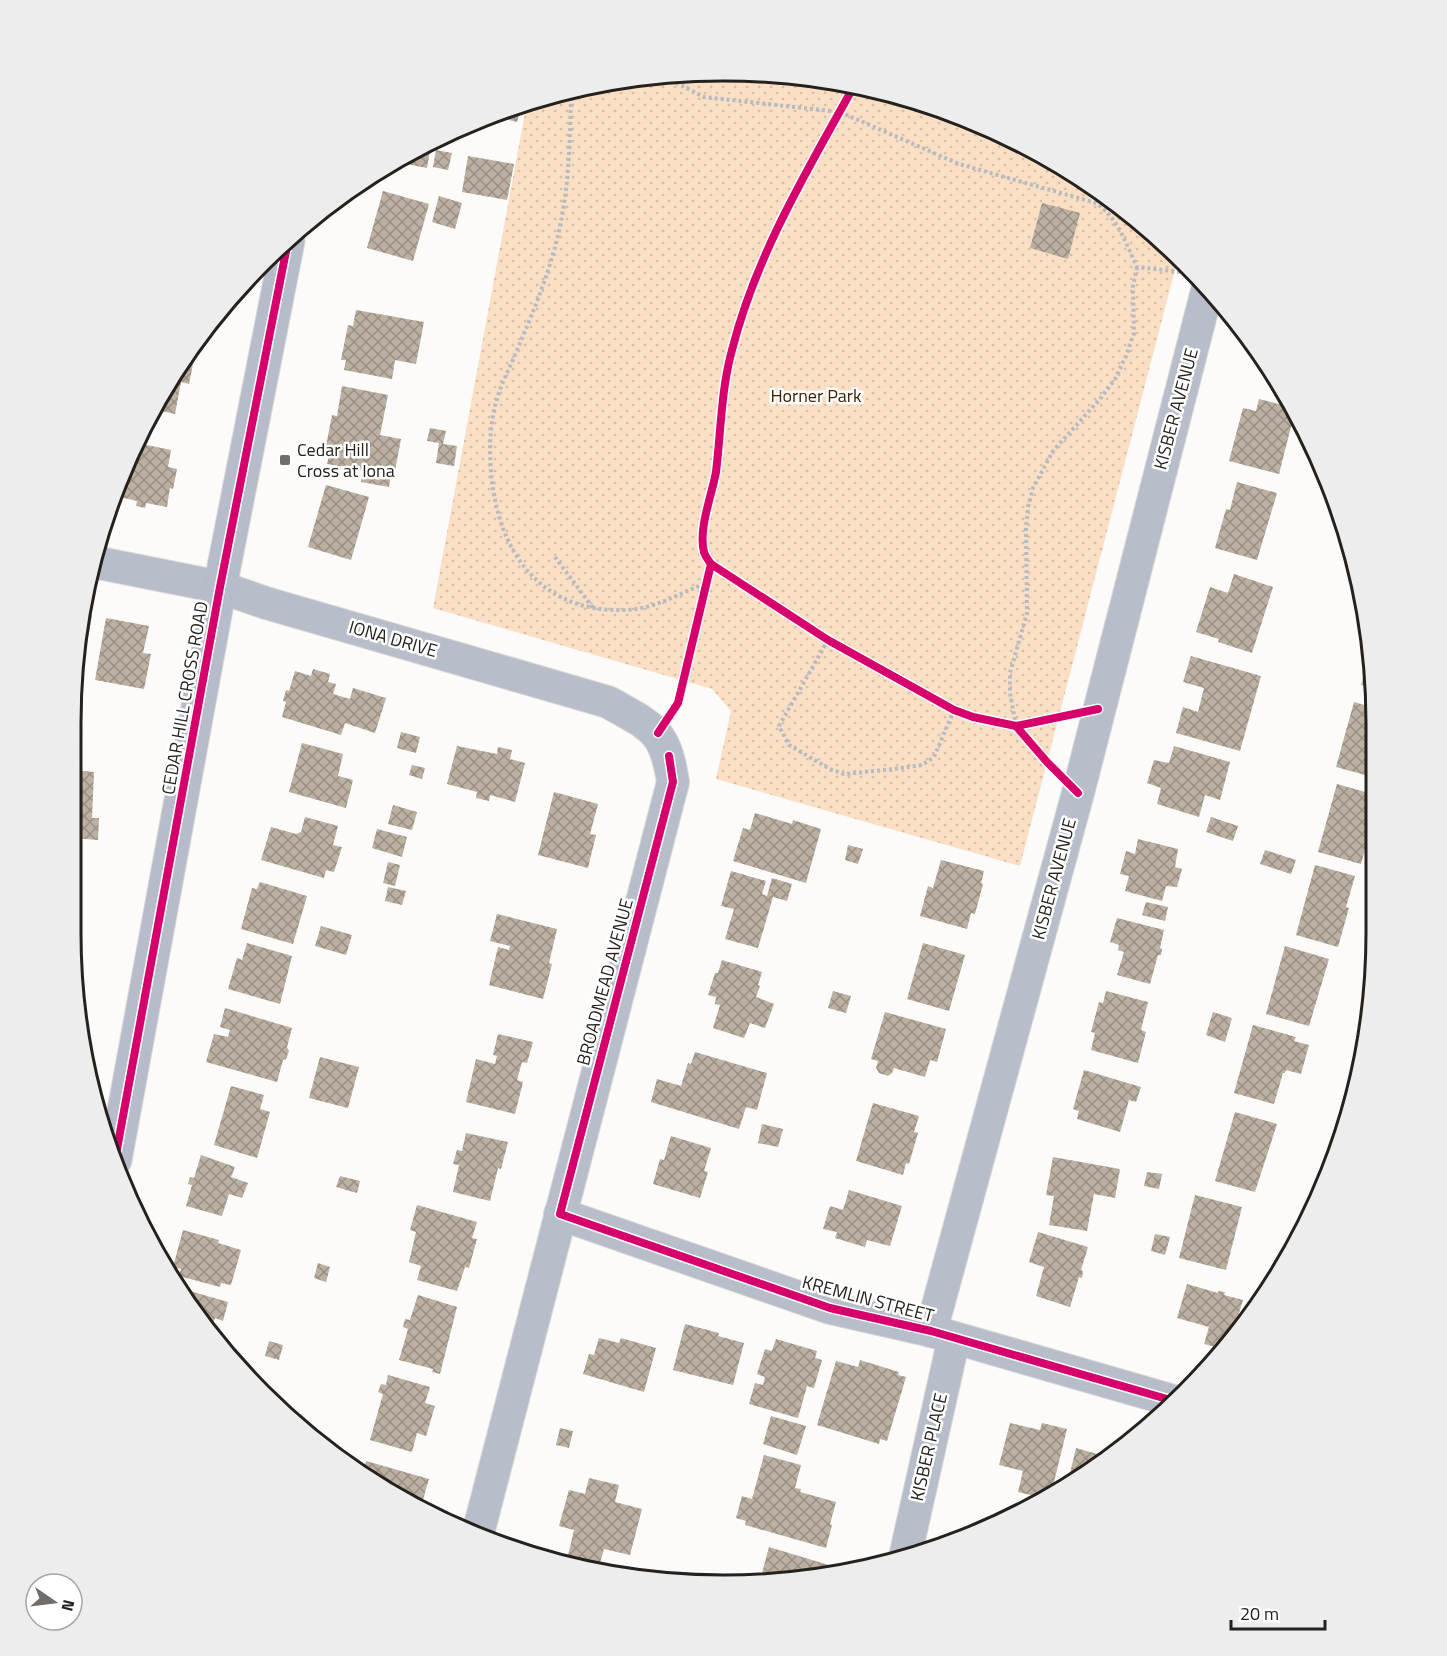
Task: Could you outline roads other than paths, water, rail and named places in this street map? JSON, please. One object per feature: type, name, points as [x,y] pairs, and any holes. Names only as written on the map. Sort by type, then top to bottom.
[{"type":"main road","name":"CEDAR HILL CROSS ROAD","points":[[118,1146],[220,587],[286,254]]},
{"type":"street","name":"KISBER AVENUE","points":[[942,1334],[1075,804],[1195,287]]},
{"type":"street","name":"IONA DRIVE","points":[[101,563],[220,587],[266,603],[608,702],[657,733],[669,756]]},
{"type":"street","name":"BROADMEAD AVENUE","points":[[480,1527],[673,783],[669,756]]},
{"type":"street","name":"KREMLIN STREET","points":[[560,1214],[830,1308],[942,1334],[1166,1399]]},
{"type":"street","name":"KISBER PLACE","points":[[906,1548],[942,1334]]},
{"type":"place","name":"Cedar Hill Cross at Iona","points":[[285,460]]},
{"type":"park label","name":"Horner Park","points":[[816,396]]}]
